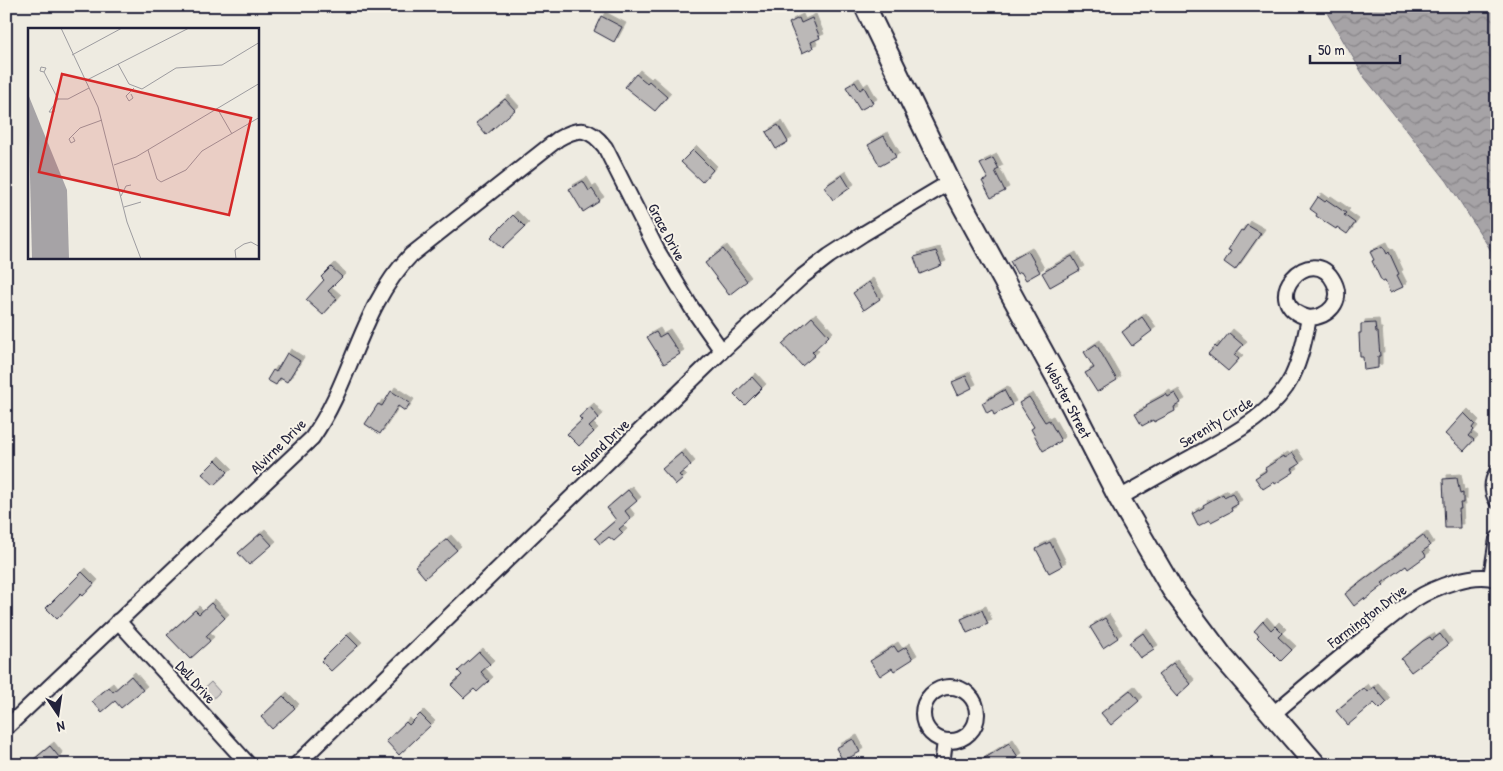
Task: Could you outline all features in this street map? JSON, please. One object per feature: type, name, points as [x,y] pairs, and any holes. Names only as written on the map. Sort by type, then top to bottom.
[{"type":"main road","name":"Webster Street","points":[[865,6],[950,182],[1064,391],[1119,498],[1172,589],[1196,623],[1316,765]]},
{"type":"street","name":"Grace Drive","points":[[583,130],[594,135],[604,147],[656,250],[691,307],[722,352]]},
{"type":"street","name":"Alvirne Drive","points":[[6,728],[312,438],[331,407],[371,312],[384,288],[402,265],[558,139],[574,131],[583,130]]},
{"type":"street","name":"Sunland Drive","points":[[296,765],[722,352],[803,276],[829,256],[950,182]]},
{"type":"street","name":"Serenity Circle","points":[[1119,498],[1233,434],[1256,419],[1267,409],[1292,378],[1309,318]]},
{"type":"street","points":[[1497,472],[1492,486],[1497,502]]},
{"type":"street","points":[[1494,579],[1497,539]]},
{"type":"street","name":"Farmington Drive","points":[[1272,715],[1340,656],[1415,600],[1437,588],[1458,580],[1475,578],[1494,579]]},
{"type":"street","name":"Dell Drive","points":[[118,621],[249,765]]},
{"type":"street","points":[[952,687],[961,689],[969,694],[974,701],[978,718],[970,734],[954,742],[945,741],[936,738],[929,732],[924,724],[922,715],[928,698],[934,692],[952,687]]},
{"type":"street","points":[[942,765],[945,741]]},
{"type":"shaded area","points":[[211,682],[220,692],[208,703],[199,693]]},
{"type":"water","points":[[1323,6],[1497,6],[1497,260],[1447,181],[1365,78]]},
{"type":"building","points":[[601,16],[622,27],[614,42],[594,31]]},
{"type":"building","points":[[799,18],[801,23],[812,18],[820,38],[811,42],[813,48],[802,53],[789,23]]},
{"type":"building","points":[[636,74],[647,83],[649,81],[667,97],[655,111],[625,87]]},
{"type":"building","points":[[855,82],[860,90],[864,87],[873,103],[860,110],[846,87]]},
{"type":"building","points":[[505,99],[515,110],[486,135],[476,123]]},
{"type":"building","points":[[778,125],[788,142],[776,149],[766,132]]},
{"type":"building","points":[[884,136],[896,157],[880,166],[868,145]]},
{"type":"building","points":[[693,150],[713,170],[702,182],[681,162]]},
{"type":"building","points":[[993,158],[999,169],[995,171],[1005,191],[991,198],[982,181],[988,179],[980,164]]},
{"type":"building","points":[[842,175],[850,188],[833,200],[824,187]]},
{"type":"building","points":[[583,181],[589,191],[592,189],[600,201],[583,212],[569,189]]},
{"type":"building","points":[[1318,197],[1325,202],[1327,200],[1346,213],[1344,215],[1355,223],[1347,234],[1316,216],[1317,214],[1310,209]]},
{"type":"building","points":[[513,215],[525,227],[503,248],[491,237]]},
{"type":"building","points":[[1247,225],[1261,233],[1235,270],[1224,262],[1231,251],[1228,250],[1241,230],[1243,231]]},
{"type":"building","points":[[1383,246],[1387,254],[1389,252],[1403,287],[1390,293],[1385,281],[1382,282],[1370,252]]},
{"type":"building","points":[[723,249],[747,281],[729,295],[705,263]]},
{"type":"building","points":[[936,251],[942,265],[920,274],[914,257]]},
{"type":"building","points":[[1028,251],[1040,272],[1026,280],[1021,272],[1017,274],[1010,261]]},
{"type":"building","points":[[1072,256],[1080,270],[1050,287],[1042,273]]},
{"type":"building","points":[[331,267],[342,277],[328,291],[337,299],[323,315],[306,300],[324,280],[321,277]]},
{"type":"building","points":[[869,282],[880,299],[864,310],[853,293]]},
{"type":"building","points":[[812,317],[829,336],[812,352],[815,355],[802,366],[782,344]]},
{"type":"building","points":[[1142,317],[1152,331],[1132,346],[1122,332]]},
{"type":"building","points":[[1375,323],[1376,332],[1378,332],[1380,356],[1378,356],[1378,368],[1364,370],[1363,357],[1360,357],[1359,333],[1361,333],[1361,324]]},
{"type":"building","points":[[656,332],[659,337],[666,333],[680,354],[664,364],[647,337]]},
{"type":"building","points":[[1229,333],[1243,345],[1234,355],[1239,359],[1228,371],[1208,354],[1215,346],[1217,348]]},
{"type":"building","points":[[1096,344],[1117,380],[1097,392],[1085,373],[1094,368],[1084,352]]},
{"type":"building","points":[[287,353],[300,361],[287,382],[280,378],[276,385],[267,380],[273,370],[276,372]]},
{"type":"building","points":[[966,376],[972,388],[958,395],[952,382]]},
{"type":"building","points":[[752,377],[762,388],[745,405],[734,394]]},
{"type":"building","points":[[1004,390],[1012,405],[994,415],[992,410],[987,413],[982,403]]},
{"type":"building","points":[[391,391],[410,403],[405,411],[398,406],[380,434],[365,424],[378,404],[382,406]]},
{"type":"building","points":[[1175,393],[1181,403],[1174,407],[1175,411],[1142,426],[1135,414],[1147,407],[1146,405],[1166,394],[1168,397]]},
{"type":"building","points":[[1029,397],[1045,422],[1049,420],[1061,441],[1043,451],[1031,429],[1034,427],[1019,403]]},
{"type":"building","points":[[590,407],[599,418],[589,427],[594,432],[579,446],[567,434],[582,420],[579,417]]},
{"type":"building","points":[[1464,413],[1475,424],[1472,428],[1474,430],[1469,436],[1474,440],[1464,451],[1445,434]]},
{"type":"building","points":[[681,453],[691,465],[679,475],[683,479],[676,485],[662,469]]},
{"type":"building","points":[[1293,453],[1300,464],[1292,469],[1294,472],[1263,489],[1255,478],[1266,471],[1265,468],[1284,456],[1285,458]]},
{"type":"building","points":[[216,460],[228,472],[214,485],[202,474]]},
{"type":"building","points":[[1457,478],[1460,494],[1463,493],[1463,503],[1460,503],[1461,509],[1459,509],[1460,528],[1445,528],[1443,479]]},
{"type":"building","points":[[628,490],[637,501],[625,511],[631,519],[619,529],[623,533],[614,541],[609,537],[600,544],[595,538],[616,520],[607,508]]},
{"type":"building","points":[[1232,493],[1238,504],[1231,508],[1232,511],[1211,522],[1210,520],[1198,526],[1192,514],[1204,507],[1203,505],[1223,494],[1224,497]]},
{"type":"building","points":[[261,533],[272,545],[249,565],[238,553]]},
{"type":"building","points":[[1423,535],[1430,546],[1423,551],[1426,556],[1408,569],[1406,566],[1382,583],[1384,585],[1365,600],[1364,598],[1354,606],[1345,594]]},
{"type":"building","points":[[447,539],[457,550],[425,578],[415,566]]},
{"type":"building","points":[[1050,542],[1062,566],[1049,573],[1036,549]]},
{"type":"building","points":[[82,572],[94,584],[83,596],[81,594],[57,619],[46,608]]},
{"type":"building","points":[[211,603],[225,618],[206,636],[210,641],[190,659],[167,635],[195,610],[199,614]]},
{"type":"building","points":[[982,610],[988,624],[967,633],[961,619]]},
{"type":"building","points":[[1105,618],[1118,638],[1103,648],[1090,627]]},
{"type":"building","points":[[1263,621],[1271,630],[1275,626],[1282,633],[1278,637],[1292,650],[1281,661],[1257,637],[1259,635],[1254,631]]},
{"type":"building","points":[[1143,633],[1154,649],[1140,658],[1129,643]]},
{"type":"building","points":[[1440,634],[1448,645],[1411,672],[1401,659],[1423,641],[1430,637],[1432,640]]},
{"type":"building","points":[[347,635],[358,646],[331,671],[321,661]]},
{"type":"building","points":[[894,646],[898,652],[906,647],[913,659],[894,671],[892,668],[880,676],[870,661]]},
{"type":"building","points":[[479,652],[490,664],[481,672],[489,681],[477,692],[474,689],[464,698],[451,685],[462,675],[458,671]]},
{"type":"building","points":[[1173,663],[1191,684],[1177,697],[1158,675]]},
{"type":"building","points":[[131,676],[143,690],[121,708],[115,701],[102,712],[92,701],[109,687],[113,692]]},
{"type":"building","points":[[1374,687],[1387,702],[1380,709],[1374,703],[1348,725],[1336,711],[1364,688],[1367,692]]},
{"type":"building","points":[[1130,690],[1139,701],[1111,725],[1101,713]]},
{"type":"building","points":[[283,696],[295,708],[272,729],[261,717]]},
{"type":"building","points":[[420,714],[431,725],[399,755],[386,741],[406,722],[409,725]]},
{"type":"building","points":[[853,739],[860,752],[843,761],[836,748]]},
{"type":"building","points":[[1009,743],[1018,757],[1005,765],[974,765]]},
{"type":"building","points":[[50,746],[59,757],[50,765],[27,765]]}]
